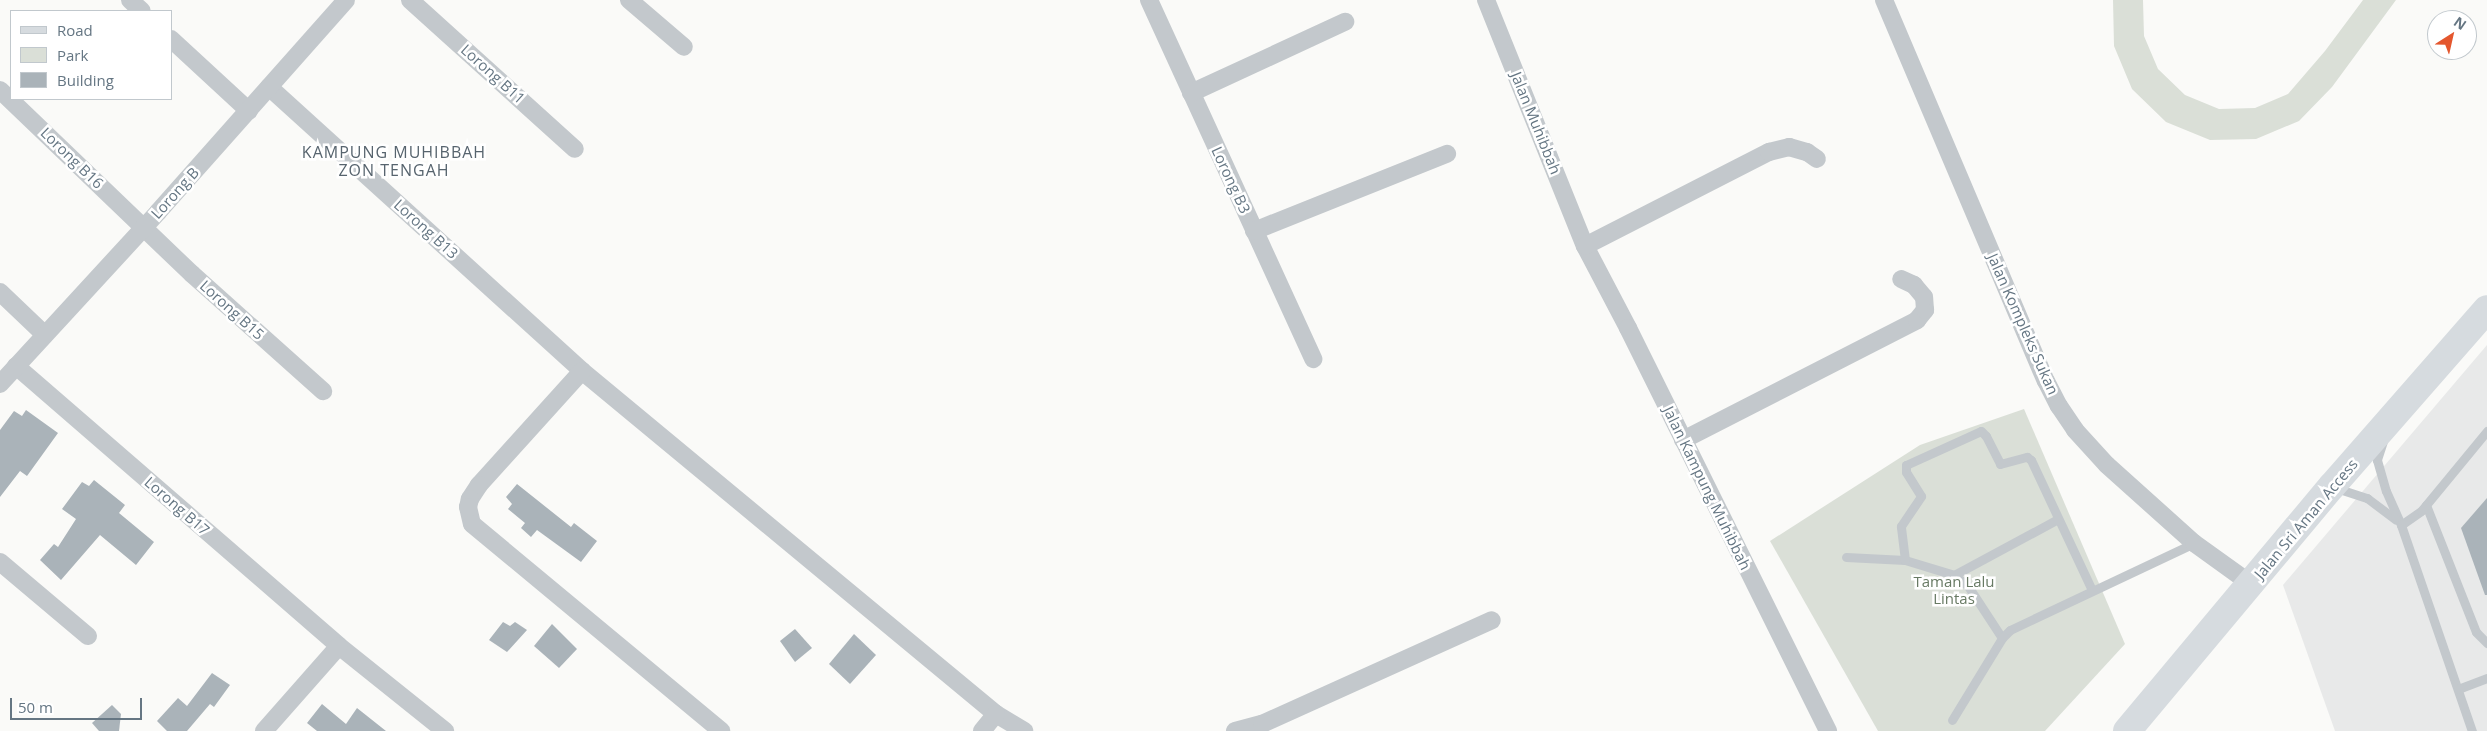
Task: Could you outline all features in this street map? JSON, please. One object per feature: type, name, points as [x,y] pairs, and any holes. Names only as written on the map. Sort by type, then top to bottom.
[{"type":"main road","name":"Jalan Sri Aman Access","points":[[2127,731],[2332,486],[2487,310]]},
{"type":"street","points":[[130,0],[141,10]]},
{"type":"street","name":"Lorong B","points":[[0,384],[144,227],[346,0]]},
{"type":"street","name":"Lorong B11","points":[[410,0],[575,149]]},
{"type":"street","points":[[629,0],[684,47]]},
{"type":"street","name":"Lorong B3","points":[[1150,0],[1191,94],[1313,359]]},
{"type":"street","name":"Jalan Muhibbah","points":[[1486,0],[1585,246]]},
{"type":"street","name":"Jalan Kompleks Sukan","points":[[1884,0],[2046,381],[2059,406],[2075,430],[2108,465],[2194,542],[2251,584]]},
{"type":"street","points":[[1191,94],[1345,22]]},
{"type":"street","points":[[172,40],[248,111]]},
{"type":"street","name":"Lorong B13","points":[[270,87],[582,371],[996,714],[1024,731]]},
{"type":"street","name":"Lorong B16","points":[[0,90],[10,100]]},
{"type":"street","name":"Lorong B16","points":[[11,100],[144,227]]},
{"type":"street","points":[[1585,246],[1770,152],[1789,147],[1807,152],[1817,159]]},
{"type":"street","points":[[1254,231],[1447,154]]},
{"type":"street","name":"Lorong B15","points":[[144,227],[192,274],[323,391]]},
{"type":"street","name":"Jalan Kampung Muhibbah","points":[[1585,246],[1828,731]]},
{"type":"street","points":[[1683,440],[1917,320],[1925,310],[1924,297],[1914,284],[1901,279]]},
{"type":"street","points":[[0,292],[45,335]]},
{"type":"street","name":"Lorong B17","points":[[16,366],[339,646],[445,731]]},
{"type":"street","points":[[582,371],[479,485],[470,499],[468,508],[472,524],[721,731]]},
{"type":"street","points":[[0,562],[88,636]]},
{"type":"street","points":[[1234,731],[1264,728],[1492,620]]},
{"type":"street","points":[[264,731],[339,646]]},
{"type":"street","points":[[982,731],[996,714]]},
{"type":"lane","points":[[2389,423],[2377,460],[2386,491],[2401,526],[2472,731]]},
{"type":"lane","points":[[1905,560],[1901,526],[1921,498],[1906,472],[1906,465],[1978,431],[1986,436],[2000,464],[2030,458],[2092,590]]},
{"type":"lane","points":[[2401,526],[2426,505],[2487,431]]},
{"type":"lane","points":[[2332,486],[2367,498],[2388,512],[2401,526]]},
{"type":"lane","points":[[2426,505],[2476,632],[2487,643]]},
{"type":"lane","points":[[1954,575],[2058,519]]},
{"type":"lane","points":[[1952,720],[2002,638],[2010,630],[2194,542]]},
{"type":"lane","points":[[1846,557],[1905,560],[1954,575],[1968,586],[2002,638]]},
{"type":"lane","points":[[2458,689],[2487,678]]},
{"type":"shaded area","points":[[2487,345],[2487,731],[2335,731],[2283,585]]},
{"type":"green space","points":[[2113,0],[2143,0],[2144,36],[2158,69],[2185,95],[2219,109],[2255,108],[2288,94],[2325,51],[2363,0],[2396,0],[2332,87],[2299,121],[2256,139],[2210,140],[2166,122],[2132,89],[2114,46]]},
{"type":"green space","name":"Taman Lalu Lintas","points":[[2024,409],[2125,644],[2045,731],[1878,731],[1770,541],[1920,445]]},
{"type":"building","points":[[26,410],[58,433],[27,476],[20,471],[0,497],[0,430],[14,411],[22,416]]},
{"type":"building","points":[[94,480],[125,505],[119,513],[154,542],[136,565],[100,535],[61,580],[40,560],[54,544],[58,547],[76,519],[62,509],[82,482],[89,486]]},
{"type":"building","points":[[517,484],[571,527],[574,523],[597,541],[581,562],[537,530],[531,537],[521,528],[525,523],[508,509],[512,504],[506,497]]},
{"type":"building","points":[[2487,498],[2487,595],[2485,595],[2461,528]]},
{"type":"building","points":[[503,622],[510,626],[515,622],[527,630],[507,652],[489,640]]},
{"type":"building","points":[[552,624],[577,649],[559,668],[534,646]]},
{"type":"building","points":[[795,629],[812,648],[795,662],[780,641]]},
{"type":"building","points":[[854,634],[876,655],[850,684],[829,664]]},
{"type":"building","points":[[212,673],[230,685],[214,707],[210,704],[187,731],[167,731],[157,721],[178,698],[187,706]]},
{"type":"building","points":[[322,704],[346,724],[357,708],[386,731],[317,731],[307,723]]},
{"type":"building","points":[[112,705],[121,714],[119,731],[99,731],[92,723]]},
{"type":"district","name":"KAMPUNG MUHIBBAH ZON TENGAH","points":[[394,161]]}]
